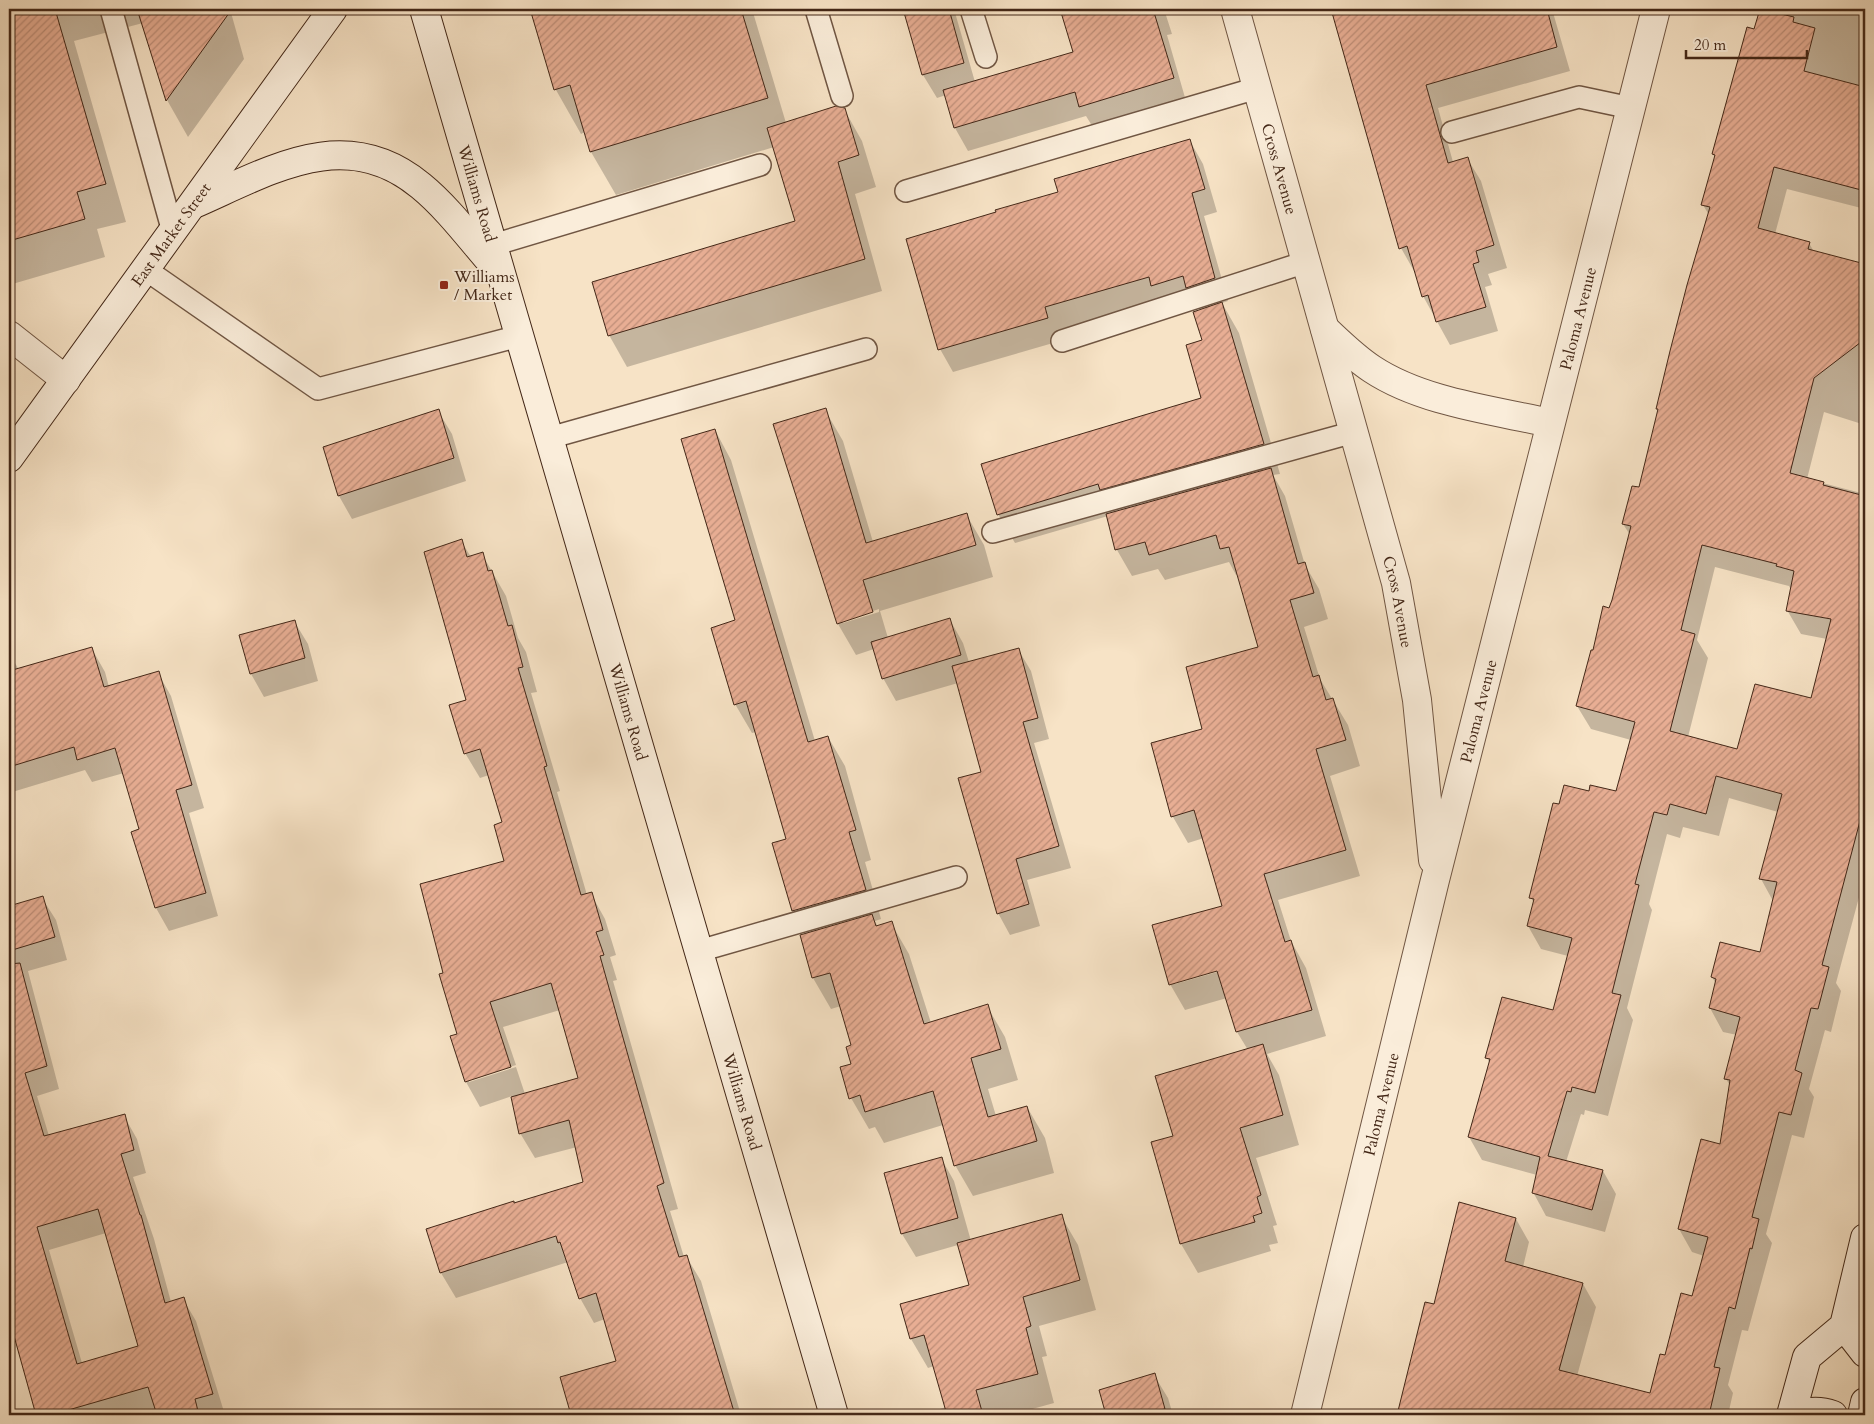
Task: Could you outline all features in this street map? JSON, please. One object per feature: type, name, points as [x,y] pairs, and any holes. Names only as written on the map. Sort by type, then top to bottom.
[{"type":"street","name":"East Market Street","points":[[9,458],[333,9]]},
{"type":"street","name":"Williams Road","points":[[424,9],[834,1415]]},
{"type":"street","name":"Cross Avenue","points":[[1235,9],[1396,583],[1408,642],[1420,726],[1435,880]]},
{"type":"street","name":"Paloma Avenue","points":[[1305,1415],[1435,880],[1656,9]]},
{"type":"street","points":[[192,205],[305,158],[348,155],[366,158],[398,171],[421,186],[501,273]]},
{"type":"street","points":[[1325,329],[1353,355],[1372,369],[1392,380],[1456,402],[1550,423]]},
{"type":"street","points":[[9,336],[66,380]]},
{"type":"street","points":[[1791,1415],[1807,1358],[1844,1326],[1864,1250]]},
{"type":"street","points":[[1844,1326],[1865,1353]]},
{"type":"street","points":[[1862,1415],[1865,1402]]},
{"type":"street","points":[[1798,1415],[1806,1412],[1833,1415]]},
{"type":"lane","points":[[111,9],[173,232]]},
{"type":"lane","points":[[816,9],[842,96]]},
{"type":"lane","points":[[971,9],[986,57]]},
{"type":"lane","points":[[906,191],[1257,88]]},
{"type":"lane","points":[[1452,132],[1579,97],[1631,108]]},
{"type":"lane","points":[[493,245],[760,165]]},
{"type":"lane","points":[[1062,341],[1306,262]]},
{"type":"lane","points":[[145,269],[318,389],[519,336]]},
{"type":"lane","points":[[549,438],[866,349]]},
{"type":"lane","points":[[993,532],[1354,432]]},
{"type":"lane","points":[[699,951],[956,877]]},
{"type":"building","points":[[9,9],[55,9],[106,184],[77,192],[85,219],[9,241]]},
{"type":"building","points":[[137,9],[232,9],[166,101]]},
{"type":"building","points":[[530,9],[741,9],[768,98],[590,152],[570,85],[554,90]]},
{"type":"building","points":[[903,9],[949,9],[964,63],[922,75]]},
{"type":"building","points":[[1060,9],[1153,9],[1174,78],[1079,107],[1075,92],[954,128],[943,90],[1073,52]]},
{"type":"building","points":[[1331,9],[1547,9],[1557,47],[1426,85],[1448,163],[1468,157],[1494,245],[1476,251],[1479,262],[1473,264],[1486,307],[1436,322],[1428,295],[1422,297],[1407,246],[1399,249]]},
{"type":"building","points":[[1760,9],[1794,17],[1793,22],[1815,28],[1804,71],[1865,87],[1865,191],[1774,167],[1758,228],[1810,242],[1808,249],[1865,264],[1865,339],[1814,378],[1790,473],[1824,482],[1823,485],[1865,496],[1865,802],[1822,965],[1829,967],[1818,1009],[1811,1008],[1795,1070],[1802,1073],[1791,1115],[1779,1112],[1752,1217],[1759,1219],[1752,1249],[1750,1248],[1735,1309],[1729,1307],[1714,1367],[1720,1368],[1709,1415],[1397,1415],[1425,1302],[1434,1304],[1459,1202],[1516,1218],[1505,1261],[1583,1283],[1559,1370],[1650,1393],[1660,1354],[1665,1355],[1681,1293],[1692,1296],[1708,1237],[1678,1229],[1701,1139],[1720,1144],[1730,1080],[1724,1079],[1740,1017],[1709,1008],[1716,979],[1711,977],[1720,942],[1760,952],[1777,882],[1759,879],[1782,794],[1716,776],[1706,814],[1670,804],[1667,815],[1654,812],[1635,884],[1639,885],[1612,993],[1621,995],[1595,1093],[1572,1087],[1571,1092],[1567,1091],[1548,1156],[1603,1170],[1592,1210],[1532,1193],[1540,1157],[1468,1137],[1490,1059],[1485,1058],[1502,997],[1553,1010],[1572,938],[1527,926],[1534,899],[1529,898],[1553,803],[1559,804],[1564,785],[1589,791],[1590,785],[1616,791],[1635,722],[1576,706],[1591,650],[1593,650],[1603,606],[1609,608],[1612,600],[1631,526],[1622,524],[1632,486],[1639,487],[1670,351],[1710,207],[1701,205],[1715,155],[1712,154],[1747,27],[1754,29]],"holes":[[[1702,545],[1777,564],[1776,566],[1794,571],[1786,611],[1831,619],[1811,698],[1755,684],[1737,749],[1670,731],[1695,634],[1681,630]]]},
{"type":"building","points":[[836,106],[845,108],[859,155],[838,162],[865,259],[608,336],[592,282],[795,221],[767,128]]},
{"type":"building","points":[[1190,139],[1205,189],[1192,193],[1215,278],[1186,288],[1183,276],[1151,286],[1149,277],[1045,307],[1048,318],[938,350],[906,239],[1058,192],[1054,179]]},
{"type":"building","points":[[1222,302],[1264,444],[1100,490],[1098,484],[997,515],[981,464],[1201,398],[1186,345],[1202,340],[1193,312]]},
{"type":"building","points":[[826,408],[866,543],[967,513],[976,545],[863,580],[873,612],[837,624],[773,424]]},
{"type":"building","points":[[439,409],[454,458],[338,496],[323,447]]},
{"type":"building","points":[[715,429],[808,742],[828,736],[856,830],[849,832],[866,890],[792,911],[772,843],[786,839],[746,701],[734,705],[711,628],[735,620],[681,439]]},
{"type":"building","points":[[1271,468],[1298,564],[1305,562],[1314,593],[1290,600],[1313,677],[1319,675],[1326,700],[1333,698],[1346,740],[1316,749],[1346,850],[1264,874],[1285,942],[1291,940],[1312,1010],[1236,1032],[1217,971],[1169,985],[1152,925],[1222,906],[1194,810],[1171,817],[1151,743],[1202,729],[1186,667],[1258,647],[1229,547],[1220,549],[1216,535],[1149,555],[1145,542],[1115,550],[1106,514]]},
{"type":"building","points":[[462,539],[467,557],[483,552],[488,571],[492,570],[508,626],[512,625],[523,667],[518,668],[547,766],[544,767],[581,895],[592,892],[603,930],[596,932],[604,955],[600,956],[664,1183],[657,1186],[679,1257],[687,1255],[735,1415],[571,1415],[560,1377],[616,1361],[596,1293],[579,1299],[560,1242],[558,1243],[556,1236],[440,1273],[426,1229],[514,1201],[514,1203],[583,1182],[569,1120],[519,1134],[511,1097],[578,1078],[551,983],[490,1002],[511,1067],[465,1082],[450,1036],[457,1034],[439,974],[443,973],[420,884],[504,861],[494,825],[502,822],[480,749],[464,754],[449,705],[466,700],[424,552]]},
{"type":"building","points":[[950,618],[961,655],[882,679],[871,642]]},
{"type":"building","points":[[295,620],[305,658],[250,674],[239,635]]},
{"type":"building","points":[[92,647],[104,687],[159,671],[192,785],[176,790],[206,893],[155,908],[131,832],[139,829],[115,748],[77,760],[74,747],[9,767],[9,671]]},
{"type":"building","points":[[1019,648],[1038,718],[1023,722],[1059,846],[1016,859],[1029,904],[997,914],[958,778],[981,772],[952,666]]},
{"type":"building","points":[[43,896],[55,937],[9,951],[9,906]]},
{"type":"building","points":[[872,914],[876,926],[892,921],[924,1024],[988,1004],[1001,1049],[971,1058],[988,1117],[1027,1106],[1037,1141],[954,1166],[933,1091],[865,1112],[860,1095],[849,1099],[840,1067],[851,1064],[846,1047],[851,1045],[830,973],[812,978],[800,935]]},
{"type":"building","points":[[20,963],[47,1066],[25,1073],[44,1136],[125,1114],[134,1150],[121,1154],[141,1215],[165,1303],[184,1297],[213,1394],[195,1399],[199,1415],[157,1415],[148,1387],[51,1415],[36,1415],[9,1318],[9,964]],"holes":[[[98,1209],[138,1346],[77,1364],[37,1227]]]},
{"type":"building","points":[[1263,1044],[1283,1115],[1240,1128],[1261,1195],[1257,1197],[1262,1213],[1253,1216],[1255,1222],[1180,1244],[1151,1142],[1173,1136],[1155,1076]]},
{"type":"building","points":[[942,1157],[958,1218],[901,1234],[884,1173]]},
{"type":"building","points":[[1062,1214],[1080,1280],[1023,1297],[1031,1326],[1026,1328],[1038,1374],[976,1390],[983,1415],[947,1415],[924,1335],[910,1339],[900,1304],[969,1285],[957,1243]]},
{"type":"building","points":[[1155,1373],[1165,1409],[1145,1415],[1106,1415],[1099,1390]]},
{"type":"place","name":"Williams / Market","points":[[444,285]]}]
